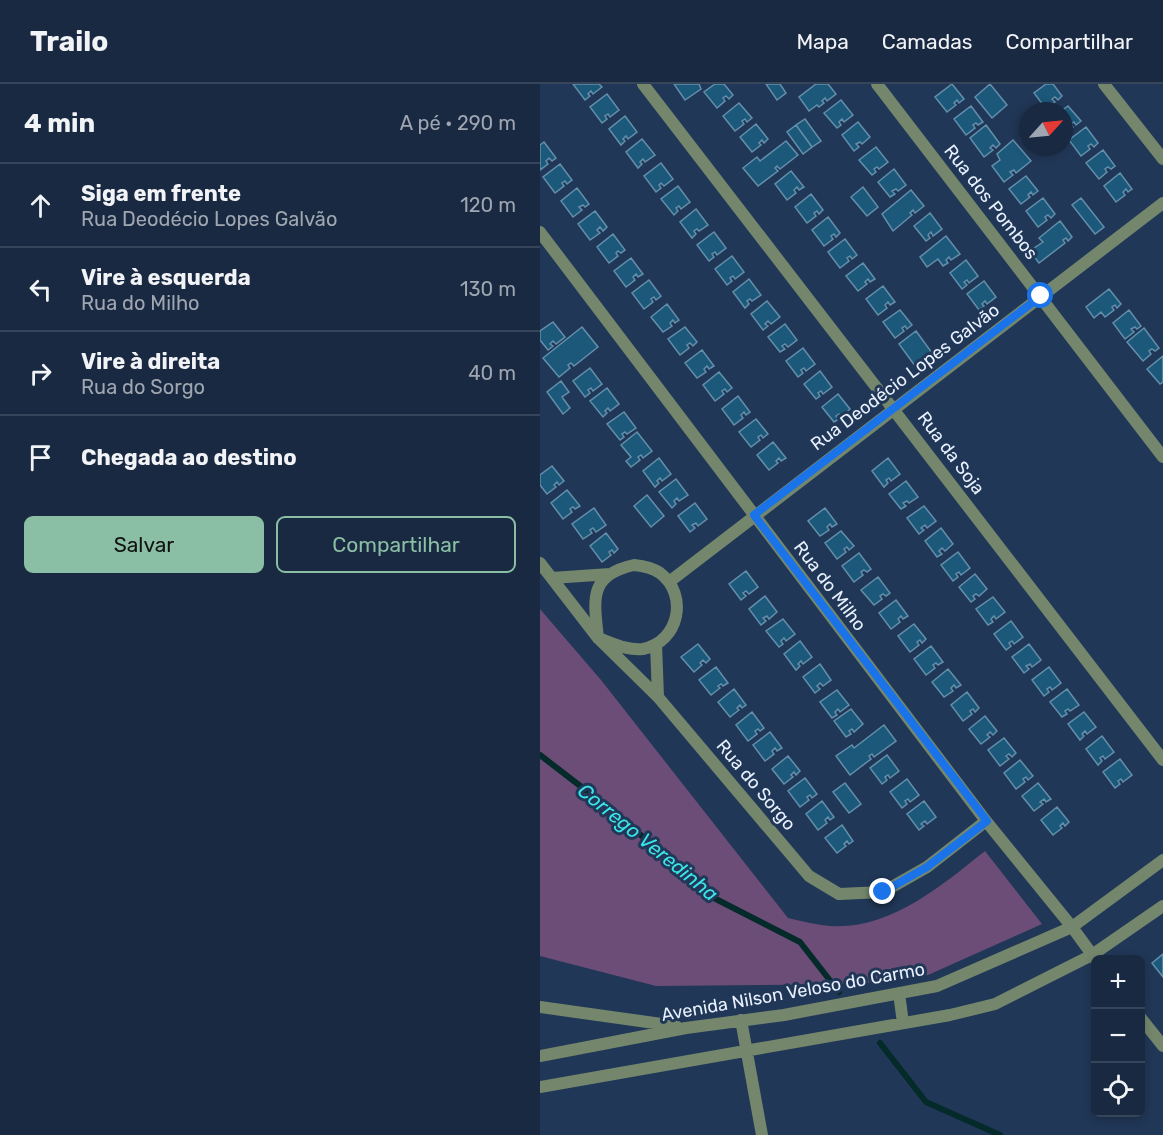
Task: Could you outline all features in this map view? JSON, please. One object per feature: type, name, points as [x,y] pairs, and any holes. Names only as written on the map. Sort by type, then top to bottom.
[{"type":"street","name":"Rua da Soja","points":[[643,84],[1163,760]]},
{"type":"street","name":"Rua dos Pombos","points":[[877,84],[1163,457]]},
{"type":"street","points":[[1104,84],[1163,159]]},
{"type":"street","name":"Rua Deodécio Lopes Galvão","points":[[669,582],[1163,203]]},
{"type":"street","name":"Rua do Milho","points":[[540,232],[987,821],[1093,955]]},
{"type":"street","name":"Rua do Sorgo","points":[[540,563],[598,638],[658,697],[809,876],[839,894],[883,892],[927,867],[987,821]]},
{"type":"street","points":[[634,565],[654,570],[669,582],[676,595],[678,609],[675,623],[667,636],[656,645],[642,649],[627,649],[598,638],[594,609],[595,596],[600,584],[610,574],[634,565]]},
{"type":"street","points":[[552,578],[610,574]]},
{"type":"street","points":[[656,645],[658,697]]},
{"type":"street","name":"Avenida Nilson Veloso do Carmo","points":[[540,1056],[686,1028],[784,1015],[937,986],[1072,927],[1163,861]]},
{"type":"street","points":[[1097,955],[1163,906]]},
{"type":"street","points":[[540,1087],[903,1023],[994,1004],[1091,958]]},
{"type":"street","points":[[899,993],[903,1023]]},
{"type":"street","points":[[540,1007],[686,1028]]},
{"type":"street","points":[[741,1020],[762,1135]]},
{"type":"street","points":[[1145,1023],[1163,1046]]},
{"type":"shaded area","points":[[540,609],[601,680],[788,918],[830,926],[873,921],[914,903],[985,851],[1042,924],[928,975],[858,984],[656,986],[540,956]]},
{"type":"building","points":[[573,84],[599,84],[602,87],[593,94],[591,91],[588,94],[590,96],[585,100]]},
{"type":"building","points":[[674,84],[699,84],[701,89],[685,100]]},
{"type":"building","points":[[715,84],[724,84],[733,95],[729,99],[726,96],[723,98],[725,101],[717,108],[704,92]]},
{"type":"building","points":[[766,84],[780,84],[786,93],[777,100]]},
{"type":"building","points":[[816,84],[828,84],[836,94],[827,101],[825,98],[822,101],[824,103],[809,111],[799,97]]},
{"type":"building","points":[[952,84],[964,99],[959,103],[957,100],[954,103],[956,105],[947,112],[935,97]]},
{"type":"building","points":[[990,84],[1007,105],[992,118],[975,97]]},
{"type":"building","points":[[1046,84],[1053,84],[1062,96],[1058,100],[1055,97],[1052,99],[1055,102],[1041,102],[1034,93]]},
{"type":"building","points":[[607,94],[619,110],[610,117],[608,114],[605,116],[607,119],[602,123],[590,107]]},
{"type":"building","points":[[841,100],[853,115],[844,122],[842,119],[839,122],[841,125],[837,128],[824,113]]},
{"type":"building","points":[[739,103],[752,118],[747,122],[745,119],[742,121],[744,124],[735,131],[723,116]]},
{"type":"building","points":[[971,106],[983,122],[973,125],[975,128],[966,135],[954,119]]},
{"type":"building","points":[[1073,112],[1081,121],[1076,125]]},
{"type":"building","points":[[625,116],[637,132],[628,139],[626,136],[621,145],[609,129]]},
{"type":"building","points":[[805,119],[821,141],[812,147],[796,125]]},
{"type":"building","points":[[858,122],[870,137],[862,144],[860,142],[856,144],[859,147],[854,151],[842,135]]},
{"type":"building","points":[[756,124],[768,139],[764,143],[762,140],[759,143],[761,145],[752,152],[740,137]]},
{"type":"building","points":[[796,125],[812,147],[803,154],[787,132]]},
{"type":"building","points":[[986,125],[1000,144],[996,148],[993,145],[990,148],[993,150],[984,157],[970,138]]},
{"type":"building","points":[[1086,127],[1098,143],[1094,147],[1091,144],[1088,146],[1090,149],[1081,156],[1073,145],[1073,137]]},
{"type":"building","points":[[642,139],[655,155],[645,162],[643,159],[638,168],[626,152]]},
{"type":"building","points":[[1013,140],[1019,147],[1019,156],[1027,156],[1031,161],[1016,173],[1014,170],[1010,172],[1013,175],[1004,182],[992,166],[1000,160],[997,154]]},
{"type":"building","points":[[786,141],[798,155],[780,169],[777,166],[775,168],[778,171],[758,186],[743,168],[757,157],[760,161]]},
{"type":"building","points":[[544,142],[556,158],[552,161],[549,158],[546,161],[548,164],[540,170],[540,145]]},
{"type":"building","points":[[876,147],[888,162],[879,169],[877,167],[874,169],[876,172],[872,175],[859,160]]},
{"type":"building","points":[[1103,150],[1115,166],[1105,169],[1107,172],[1099,179],[1086,163]]},
{"type":"building","points":[[661,163],[673,179],[664,186],[661,183],[659,185],[661,188],[656,192],[644,176]]},
{"type":"building","points":[[560,164],[572,180],[567,184],[565,181],[562,183],[564,186],[555,193],[543,177]]},
{"type":"building","points":[[894,169],[906,185],[898,191],[896,189],[892,191],[895,194],[890,197],[878,182]]},
{"type":"building","points":[[791,171],[804,187],[799,190],[797,187],[794,190],[796,193],[787,200],[775,184]]},
{"type":"building","points":[[1120,173],[1132,189],[1128,192],[1126,189],[1123,192],[1125,195],[1116,202],[1104,186]]},
{"type":"building","points":[[1026,176],[1038,191],[1033,195],[1031,192],[1028,195],[1030,197],[1021,204],[1009,189]]},
{"type":"building","points":[[678,186],[690,202],[681,209],[679,206],[676,208],[678,211],[674,215],[661,199]]},
{"type":"building","points":[[863,187],[878,207],[867,216],[851,197]]},
{"type":"building","points":[[577,188],[589,204],[579,207],[582,210],[573,217],[561,201]]},
{"type":"building","points":[[911,190],[924,206],[915,213],[913,210],[910,213],[912,215],[893,231],[882,214]]},
{"type":"building","points":[[811,194],[823,210],[819,214],[817,211],[814,213],[816,216],[807,223],[795,207]]},
{"type":"building","points":[[1043,198],[1055,214],[1051,218],[1048,215],[1045,217],[1047,220],[1038,227],[1026,211]]},
{"type":"building","points":[[1081,198],[1104,227],[1095,234],[1072,205]]},
{"type":"building","points":[[696,209],[708,225],[699,231],[697,229],[694,231],[696,234],[692,238],[680,222]]},
{"type":"building","points":[[595,211],[607,227],[603,231],[600,227],[597,230],[600,233],[590,240],[578,224]]},
{"type":"building","points":[[930,213],[942,229],[933,236],[931,232],[928,235],[930,238],[926,241],[914,226]]},
{"type":"building","points":[[828,217],[840,233],[836,237],[834,234],[831,236],[833,239],[824,246],[812,230]]},
{"type":"building","points":[[1060,221],[1072,237],[1068,241],[1066,238],[1063,240],[1065,243],[1039,263],[1030,251],[1043,242],[1039,238]]},
{"type":"building","points":[[714,232],[726,248],[717,255],[715,252],[712,254],[714,257],[709,261],[697,245]]},
{"type":"building","points":[[613,234],[625,250],[621,253],[618,251],[616,253],[618,256],[609,263],[597,247]]},
{"type":"building","points":[[946,236],[960,254],[951,260],[949,257],[946,260],[948,263],[943,266],[938,259],[927,267],[920,257]]},
{"type":"building","points":[[845,239],[857,255],[852,259],[850,256],[847,258],[849,261],[840,268],[828,252]]},
{"type":"building","points":[[732,256],[744,272],[735,279],[733,276],[730,278],[732,281],[727,285],[715,269]]},
{"type":"building","points":[[631,258],[643,274],[638,277],[636,274],[633,277],[635,280],[626,287],[614,271]]},
{"type":"building","points":[[966,260],[978,276],[969,283],[967,280],[964,282],[967,285],[962,289],[950,273]]},
{"type":"building","points":[[863,263],[875,279],[870,282],[868,279],[865,282],[867,284],[858,291],[846,276]]},
{"type":"building","points":[[749,279],[761,295],[752,301],[750,299],[747,301],[749,304],[745,308],[733,292]]},
{"type":"building","points":[[649,280],[661,296],[656,300],[654,297],[651,299],[653,302],[644,309],[632,293]]},
{"type":"building","points":[[984,281],[996,297],[987,304],[985,301],[982,304],[984,306],[979,310],[967,294]]},
{"type":"building","points":[[883,286],[895,302],[890,305],[888,302],[885,305],[887,308],[878,315],[866,299]]},
{"type":"building","points":[[1109,289],[1121,304],[1117,308],[1115,305],[1112,307],[1114,310],[1105,317],[1101,312],[1094,318],[1086,307]]},
{"type":"building","points":[[767,301],[780,317],[771,324],[768,321],[765,324],[768,326],[763,330],[751,314]]},
{"type":"building","points":[[667,304],[679,320],[675,323],[673,320],[670,323],[672,326],[663,332],[651,317]]},
{"type":"building","points":[[900,310],[912,325],[907,329],[905,326],[902,328],[904,331],[895,338],[883,322]]},
{"type":"building","points":[[1129,310],[1141,326],[1131,329],[1134,332],[1125,339],[1113,323]]},
{"type":"building","points":[[553,322],[565,337],[556,344],[553,341],[550,344],[553,346],[548,350],[540,340],[540,331]]},
{"type":"building","points":[[785,324],[797,340],[788,347],[785,344],[782,346],[785,349],[780,352],[768,337]]},
{"type":"building","points":[[582,327],[598,347],[574,366],[571,363],[568,365],[570,368],[559,377],[543,358]]},
{"type":"building","points":[[685,327],[697,342],[693,346],[690,343],[687,345],[689,348],[680,355],[668,339]]},
{"type":"building","points":[[1144,328],[1159,348],[1149,351],[1151,354],[1143,361],[1127,342]]},
{"type":"building","points":[[916,331],[935,357],[918,370],[899,344]]},
{"type":"building","points":[[803,348],[815,364],[806,371],[804,368],[801,370],[803,373],[798,377],[786,361]]},
{"type":"building","points":[[702,350],[714,366],[709,369],[707,366],[704,369],[706,372],[697,378],[685,363]]},
{"type":"building","points":[[1163,356],[1163,382],[1160,384],[1147,369]]},
{"type":"building","points":[[590,368],[602,384],[593,391],[591,388],[588,390],[590,393],[585,397],[573,381]]},
{"type":"building","points":[[820,371],[832,387],[823,394],[821,391],[818,393],[820,396],[816,399],[804,384]]},
{"type":"building","points":[[719,372],[732,388],[727,392],[725,389],[722,391],[724,394],[715,401],[703,385]]},
{"type":"building","points":[[561,381],[569,392],[562,397],[570,408],[563,414],[547,392]]},
{"type":"building","points":[[607,388],[619,404],[610,411],[608,408],[603,417],[590,401]]},
{"type":"building","points":[[838,394],[850,409],[841,417],[839,414],[836,416],[839,419],[834,422],[822,407]]},
{"type":"building","points":[[738,396],[750,412],[746,415],[744,412],[741,415],[743,418],[734,425],[722,409]]},
{"type":"building","points":[[624,412],[636,428],[627,434],[625,432],[622,434],[624,437],[620,440],[607,424]]},
{"type":"building","points":[[756,419],[768,434],[763,438],[761,435],[758,437],[760,440],[751,447],[739,432]]},
{"type":"building","points":[[637,432],[652,451],[643,458],[641,455],[638,457],[640,460],[631,467],[626,461],[631,457],[621,445]]},
{"type":"building","points":[[773,442],[786,458],[781,461],[779,458],[776,461],[778,463],[769,470],[757,455]]},
{"type":"building","points":[[659,458],[671,474],[662,481],[660,478],[655,487],[643,471]]},
{"type":"building","points":[[888,458],[900,474],[891,481],[889,478],[886,480],[888,483],[884,487],[872,471]]},
{"type":"building","points":[[552,466],[564,481],[559,485],[557,482],[554,485],[556,487],[547,494],[540,485],[540,475]]},
{"type":"building","points":[[676,479],[688,495],[679,501],[677,498],[672,508],[659,492]]},
{"type":"building","points":[[906,481],[918,497],[909,503],[907,501],[903,503],[906,506],[901,509],[889,494]]},
{"type":"building","points":[[567,490],[580,506],[570,509],[572,512],[563,519],[551,503]]},
{"type":"building","points":[[647,495],[664,516],[651,527],[634,506]]},
{"type":"building","points":[[695,503],[707,519],[698,526],[696,523],[692,525],[695,528],[690,532],[678,516]]},
{"type":"building","points":[[924,506],[936,521],[927,528],[925,525],[921,528],[924,530],[919,534],[907,518]]},
{"type":"building","points":[[594,508],[606,525],[596,532],[593,528],[590,530],[592,533],[583,539],[572,524]]},
{"type":"building","points":[[825,508],[837,524],[832,527],[830,524],[827,527],[829,530],[820,536],[808,521]]},
{"type":"building","points":[[941,528],[953,544],[945,551],[942,548],[939,551],[942,554],[937,557],[925,541]]},
{"type":"building","points":[[841,531],[854,546],[849,550],[847,547],[844,549],[846,552],[837,559],[825,543]]},
{"type":"building","points":[[606,533],[618,549],[614,553],[612,550],[609,552],[611,555],[602,562],[590,546]]},
{"type":"building","points":[[958,552],[970,568],[961,575],[959,572],[956,574],[958,577],[953,581],[941,565]]},
{"type":"building","points":[[859,553],[871,569],[861,572],[863,575],[854,582],[842,566]]},
{"type":"building","points":[[746,571],[758,587],[749,594],[746,591],[743,593],[746,596],[741,600],[729,584]]},
{"type":"building","points":[[975,574],[987,589],[979,596],[976,594],[973,596],[975,599],[971,602],[959,587]]},
{"type":"building","points":[[878,577],[890,593],[880,596],[882,599],[874,605],[861,590]]},
{"type":"building","points":[[765,596],[777,612],[769,619],[767,616],[763,618],[766,621],[761,625],[749,609]]},
{"type":"building","points":[[993,597],[1005,612],[996,619],[994,616],[991,619],[993,622],[988,625],[976,609]]},
{"type":"building","points":[[896,600],[908,616],[903,619],[901,616],[898,619],[900,622],[891,629],[879,613]]},
{"type":"building","points":[[783,619],[795,634],[786,641],[784,638],[781,641],[783,644],[779,647],[766,631]]},
{"type":"building","points":[[1011,621],[1023,637],[1014,644],[1012,641],[1009,643],[1011,646],[1006,650],[994,634]]},
{"type":"building","points":[[914,624],[926,639],[922,643],[920,640],[917,642],[919,645],[910,652],[898,636]]},
{"type":"building","points":[[800,641],[812,657],[803,664],[801,661],[796,670],[784,654]]},
{"type":"building","points":[[698,644],[710,659],[706,663],[703,660],[700,663],[702,665],[694,672],[681,657]]},
{"type":"building","points":[[1029,644],[1041,660],[1032,667],[1030,664],[1026,666],[1029,669],[1024,673],[1012,657]]},
{"type":"building","points":[[931,646],[943,662],[933,665],[935,668],[926,675],[914,659]]},
{"type":"building","points":[[820,664],[831,680],[823,686],[820,683],[817,686],[820,689],[815,693],[803,677]]},
{"type":"building","points":[[716,667],[728,683],[718,686],[720,688],[711,695],[699,680]]},
{"type":"building","points":[[1049,667],[1061,683],[1052,690],[1050,687],[1047,689],[1049,692],[1044,696],[1032,680]]},
{"type":"building","points":[[948,669],[961,685],[956,688],[954,685],[951,688],[953,691],[944,697],[932,682]]},
{"type":"building","points":[[734,689],[746,705],[742,708],[740,705],[737,708],[739,710],[730,717],[718,702]]},
{"type":"building","points":[[1067,689],[1079,705],[1070,711],[1068,709],[1065,711],[1067,714],[1062,717],[1050,702]]},
{"type":"building","points":[[837,690],[849,705],[840,712],[838,709],[835,712],[837,715],[832,718],[820,702]]},
{"type":"building","points":[[967,692],[979,708],[975,712],[973,709],[970,711],[972,714],[963,721],[951,705]]},
{"type":"building","points":[[851,709],[863,724],[854,732],[852,729],[849,731],[851,734],[846,737],[834,721]]},
{"type":"building","points":[[752,712],[764,728],[755,731],[757,734],[748,741],[736,725]]},
{"type":"building","points":[[1084,712],[1096,727],[1087,734],[1085,731],[1080,740],[1068,724]]},
{"type":"building","points":[[985,716],[997,731],[993,735],[990,732],[987,735],[990,737],[981,744],[969,729]]},
{"type":"building","points":[[884,725],[896,741],[874,757],[872,754],[869,756],[871,759],[850,775],[836,756],[852,745],[854,748]]},
{"type":"building","points":[[770,732],[782,748],[777,751],[775,748],[772,751],[774,754],[765,761],[753,745]]},
{"type":"building","points":[[1102,736],[1114,752],[1105,759],[1103,756],[1100,758],[1102,761],[1098,765],[1086,749]]},
{"type":"building","points":[[1004,738],[1016,753],[1012,757],[1009,754],[1006,756],[1009,759],[1000,766],[988,750]]},
{"type":"building","points":[[887,755],[899,771],[890,778],[888,775],[885,777],[887,780],[882,784],[870,768]]},
{"type":"building","points":[[788,756],[800,771],[796,775],[794,772],[791,775],[793,777],[784,784],[772,769]]},
{"type":"building","points":[[1120,759],[1132,775],[1123,782],[1121,779],[1118,781],[1120,784],[1115,788],[1103,772]]},
{"type":"building","points":[[1020,760],[1033,776],[1028,780],[1026,777],[1023,779],[1025,782],[1016,789],[1004,773]]},
{"type":"building","points":[[805,778],[817,794],[812,798],[810,795],[807,797],[809,800],[800,807],[788,791]]},
{"type":"building","points":[[907,779],[919,795],[910,802],[908,799],[905,801],[907,804],[902,808],[890,792]]},
{"type":"building","points":[[845,783],[861,804],[849,813],[833,792]]},
{"type":"building","points":[[1038,783],[1051,799],[1046,802],[1044,799],[1040,802],[1043,804],[1034,811],[1022,796]]},
{"type":"building","points":[[822,801],[834,817],[830,820],[828,817],[825,820],[827,823],[818,830],[806,814]]},
{"type":"building","points":[[924,801],[936,817],[927,824],[925,821],[921,824],[924,826],[919,830],[907,814]]},
{"type":"building","points":[[1057,807],[1069,822],[1065,826],[1063,823],[1060,826],[1062,828],[1053,835],[1041,820]]},
{"type":"building","points":[[842,825],[853,841],[849,844],[847,841],[844,844],[846,846],[837,853],[825,838]]},
{"type":"building","points":[[1163,954],[1163,977],[1152,963]]},
{"type":"waterway","name":"Corrego Veredinha","points":[[540,755],[618,815],[710,896],[800,942],[839,992]]},
{"type":"waterway","name":"Corrego Veredinha","points":[[880,1043],[926,1102],[1000,1135]]},
{"type":"route","points":[[883,892],[927,867],[987,821],[754,515],[1041,296]]}]
